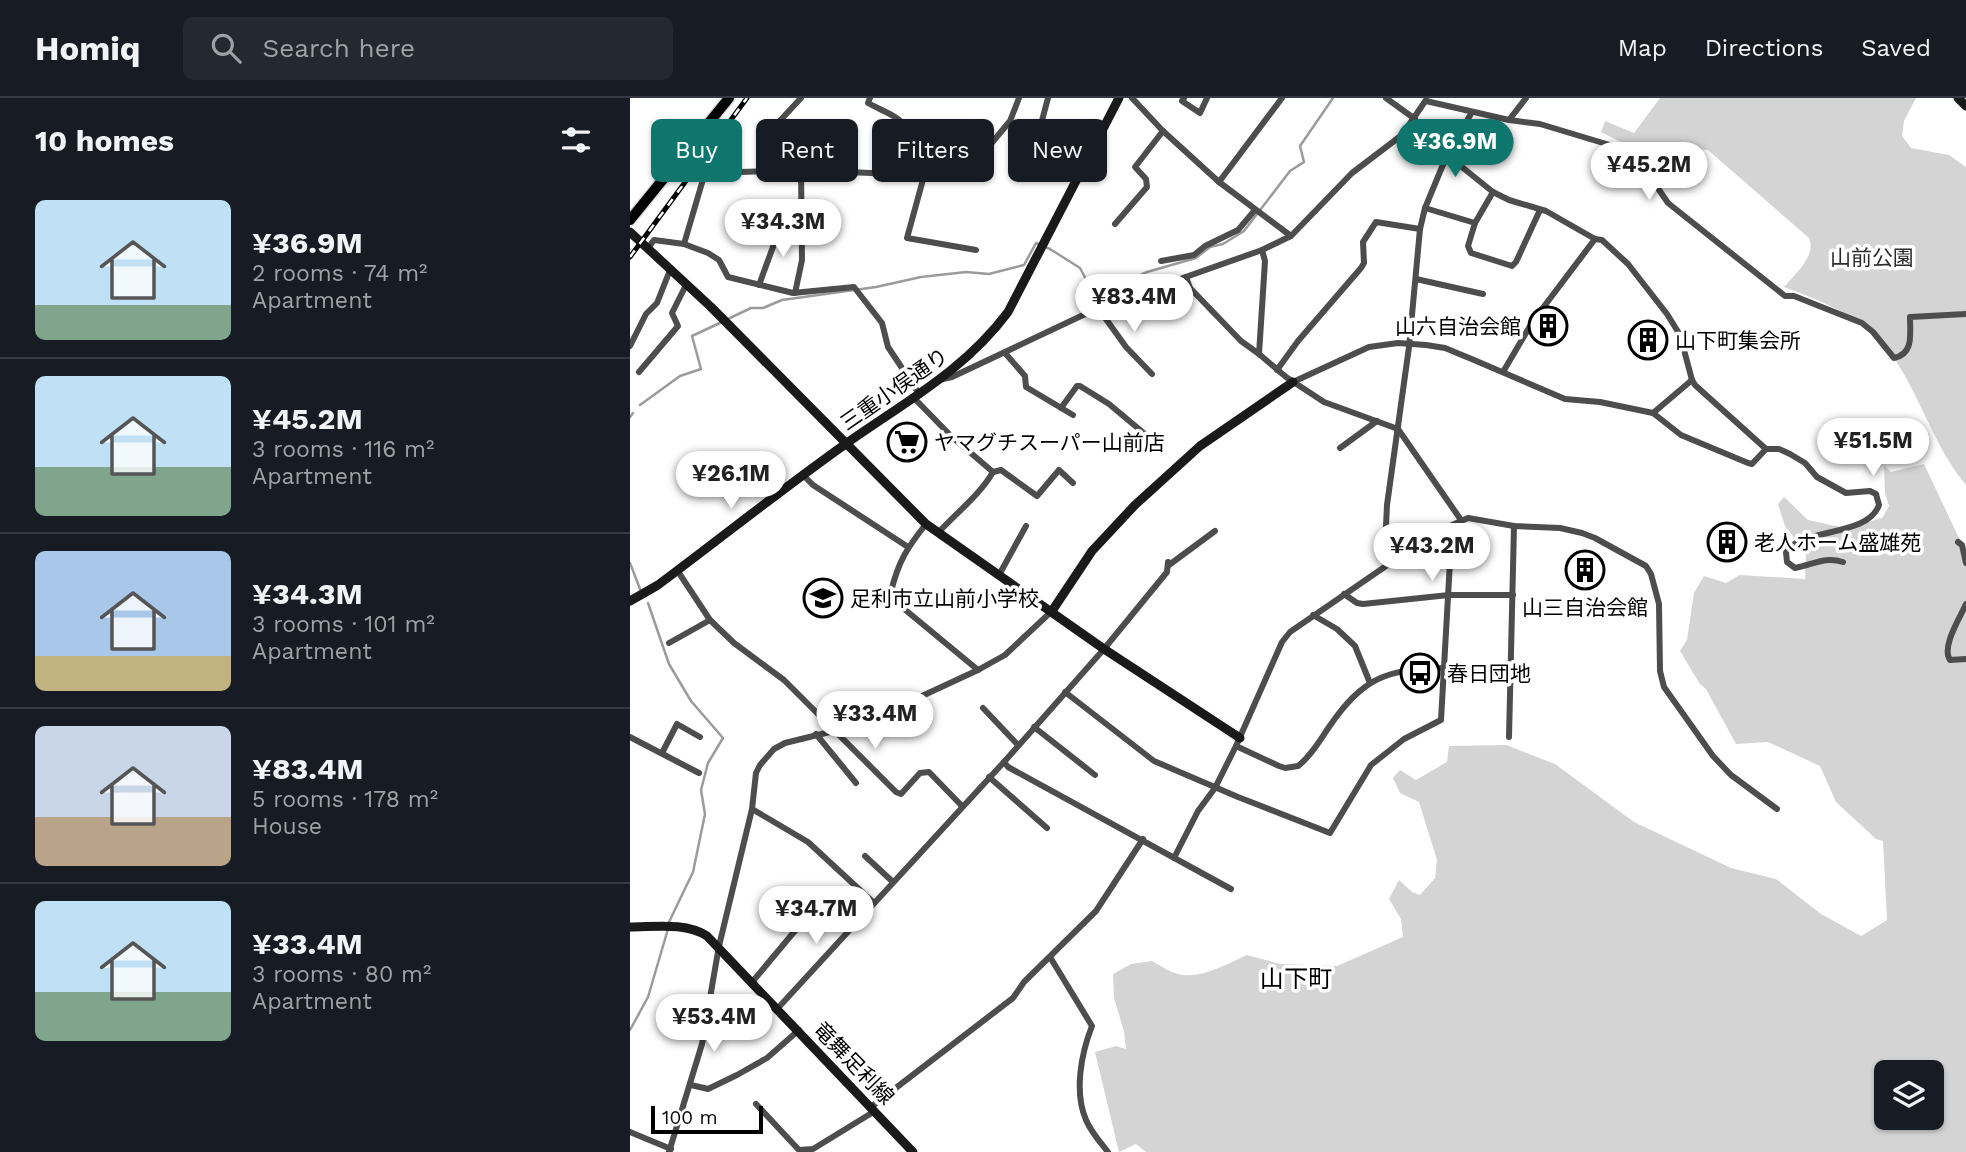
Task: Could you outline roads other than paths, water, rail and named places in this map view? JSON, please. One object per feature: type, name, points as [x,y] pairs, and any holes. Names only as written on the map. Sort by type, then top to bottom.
[{"type":"main road","points":[[630,220],[729,98]]},
{"type":"street","points":[[782,119],[802,98]]},
{"type":"street","points":[[870,98],[869,103],[897,119]]},
{"type":"street","points":[[994,140],[1010,121],[1019,98]]},
{"type":"street","points":[[1042,119],[1048,98]]},
{"type":"street","name":"三重小俣通り","points":[[630,601],[677,570],[847,443],[943,379],[984,342],[1008,312],[1119,98]]},
{"type":"street","points":[[1132,98],[1163,131],[1219,182],[1291,236]]},
{"type":"street","points":[[1184,98],[1182,101],[1200,113],[1207,98]]},
{"type":"street","points":[[1219,182],[1282,98]]},
{"type":"street","points":[[1386,98],[1415,119]]},
{"type":"street","points":[[1509,120],[1526,98]]},
{"type":"street","points":[[1958,98],[1966,106]]},
{"type":"street","points":[[943,379],[1004,354],[1098,308],[1262,250],[1291,236],[1352,173],[1402,135],[1427,100],[1509,120],[1540,124],[1623,149],[1640,162],[1668,203],[1785,296],[1794,296],[1862,323],[1874,332],[1894,358],[1907,352],[1910,317],[1966,314]]},
{"type":"street","points":[[1397,558],[1388,534],[1386,516],[1409,343],[1420,229],[1425,208],[1447,155],[1472,112]]},
{"type":"street","points":[[1115,224],[1147,187],[1146,179],[1135,167],[1163,131]]},
{"type":"street","points":[[1402,135],[1447,155],[1493,192],[1546,211],[1595,239],[1602,240],[1628,264],[1667,314],[1682,341],[1692,380],[1766,449],[1779,449],[1790,454],[1805,463],[1817,477],[1846,493],[1870,491],[1875,494],[1879,505],[1870,518],[1828,534],[1799,540],[1791,544],[1786,552],[1787,562],[1795,568],[1822,559],[1833,558],[1843,562]]},
{"type":"street","points":[[684,244],[704,176],[708,173],[756,172]]},
{"type":"street","points":[[795,293],[802,260],[801,182]]},
{"type":"street","points":[[924,182],[907,238],[976,250]]},
{"type":"street","points":[[1493,192],[1475,223],[1469,251],[1512,266],[1539,210]]},
{"type":"street","points":[[1425,208],[1475,223]]},
{"type":"street","points":[[1161,261],[1194,255],[1205,246],[1238,230],[1255,209]]},
{"type":"street","points":[[1277,370],[1298,341],[1361,268],[1364,263],[1363,242],[1376,222],[1420,229]]},
{"type":"street","points":[[759,285],[781,225]]},
{"type":"street","points":[[630,232],[847,443],[926,524],[1238,742],[1279,766],[1298,766],[1348,700],[1370,683],[1406,670],[1446,668]]},
{"type":"street","points":[[1503,372],[1533,321],[1595,239]]},
{"type":"street","points":[[648,248],[654,240],[684,244],[719,260],[728,277],[795,293],[854,287],[882,323],[888,347],[917,396],[951,436],[993,472]]},
{"type":"street","points":[[1259,354],[1265,261],[1262,250]]},
{"type":"street","points":[[630,346],[646,314],[657,303],[670,270]]},
{"type":"street","points":[[1186,277],[1190,288],[1241,341],[1293,382],[1324,402],[1398,429],[1461,520]]},
{"type":"street","points":[[1416,279],[1483,294]]},
{"type":"street","points":[[639,372],[678,326],[672,313],[686,285]]},
{"type":"street","points":[[1098,308],[1126,346],[1152,374]]},
{"type":"street","points":[[630,1132],[670,1150],[702,1044],[719,946],[752,809],[756,773],[767,756],[785,743],[881,715],[1005,655],[1052,611],[1092,551],[1135,505],[1200,446],[1293,382],[1358,350],[1409,343],[1445,348],[1565,399],[1600,402],[1653,413],[1681,435],[1748,463],[1752,464],[1766,449]]},
{"type":"street","points":[[1004,354],[1025,376],[1026,387],[1073,415]]},
{"type":"street","points":[[1653,413],[1692,380]]},
{"type":"street","points":[[1061,408],[1077,386],[1080,386],[1109,404],[1152,440]]},
{"type":"street","points":[[1340,448],[1377,421]]},
{"type":"street","points":[[938,533],[983,488],[993,472],[1002,470],[1037,496],[1059,470],[1073,483]]},
{"type":"street","points":[[803,475],[813,485],[908,547]]},
{"type":"street","points":[[1174,858],[1198,811],[1215,788],[1282,642],[1290,632],[1434,533],[1452,527],[1461,520],[1472,518],[1514,526],[1560,528],[1582,533],[1649,570],[1659,604],[1660,671],[1664,687],[1713,755],[1731,775],[1777,809]]},
{"type":"street","points":[[926,524],[908,547],[896,569],[891,593],[897,603],[978,670]]},
{"type":"street","points":[[999,575],[1027,526]]},
{"type":"street","points":[[1509,737],[1514,526]]},
{"type":"street","points":[[1065,692],[1147,757],[1215,788],[1330,833],[1371,765],[1404,738],[1441,720],[1452,527]]},
{"type":"street","points":[[778,1008],[1104,649],[1152,593],[1167,572],[1169,563],[1215,531]]},
{"type":"street","points":[[1958,542],[1962,545],[1966,563]]},
{"type":"street","points":[[677,570],[710,620],[734,643],[784,680],[896,792],[901,794],[920,773],[929,772],[962,806]]},
{"type":"street","points":[[1344,594],[1363,604],[1449,595],[1513,595]]},
{"type":"street","points":[[1966,604],[1946,647],[1946,656],[1950,660],[1966,659]]},
{"type":"street","points":[[1313,615],[1336,629],[1355,646],[1370,683]]},
{"type":"street","points":[[669,643],[710,620]]},
{"type":"street","points":[[983,708],[1018,746]]},
{"type":"street","points":[[663,753],[677,724],[700,737]]},
{"type":"street","points":[[1034,727],[1095,775]]},
{"type":"street","points":[[816,734],[856,783]]},
{"type":"street","points":[[630,737],[699,773]]},
{"type":"street","points":[[1004,762],[1231,889]]},
{"type":"street","points":[[989,778],[1047,828]]},
{"type":"street","points":[[752,809],[808,842],[874,902]]},
{"type":"street","points":[[756,1104],[800,1150],[813,1149],[873,1109],[1013,998],[1024,982],[1096,911],[1143,839]]},
{"type":"street","points":[[865,856],[893,881]]},
{"type":"street","points":[[752,981],[799,926]]},
{"type":"street","name":"竜舞足利線","points":[[630,927],[691,929],[707,936],[913,1152]]},
{"type":"street","points":[[1050,957],[1092,1027],[1082,1060],[1082,1101],[1085,1118],[1108,1152]]},
{"type":"street","points":[[691,1086],[708,1089],[737,1075],[767,1058],[799,1030]]},
{"type":"waterway","points":[[728,319],[751,308],[763,308],[782,300],[876,287],[921,277],[966,272],[989,274],[1024,265],[1036,243],[1080,268],[1097,300],[1116,286],[1147,272],[1196,258],[1210,247],[1223,244],[1244,231],[1290,171],[1304,162],[1300,146],[1333,98]]},
{"type":"waterway","points":[[640,405],[680,376],[701,369],[692,336],[722,322]]},
{"type":"waterway","points":[[630,417],[633,413]]},
{"type":"waterway","points":[[630,563],[640,589]]},
{"type":"waterway","points":[[648,603],[669,664],[691,701],[723,738],[708,763],[701,790],[705,814],[693,872],[669,922]]},
{"type":"waterway","points":[[630,1030],[648,997],[668,929]]},
{"type":"railway","points":[[630,257],[747,98]]},
{"type":"place","name":"山六自治会館","points":[[1548,326]]},
{"type":"place","name":"山下町集会所","points":[[1648,340]]},
{"type":"place","name":"ヤマグチスーパー山前店","points":[[907,442]]},
{"type":"place","name":"老人ホーム盛雄苑","points":[[1727,542]]},
{"type":"place","name":"山三自治会館","points":[[1585,570]]},
{"type":"place","name":"足利市立山前小学校","points":[[823,598]]},
{"type":"place","name":"春日団地","points":[[1420,673]]},
{"type":"district","name":"山下町","points":[[1296,979]]},
{"type":"park label","name":"山前公園","points":[[1872,257]]}]
